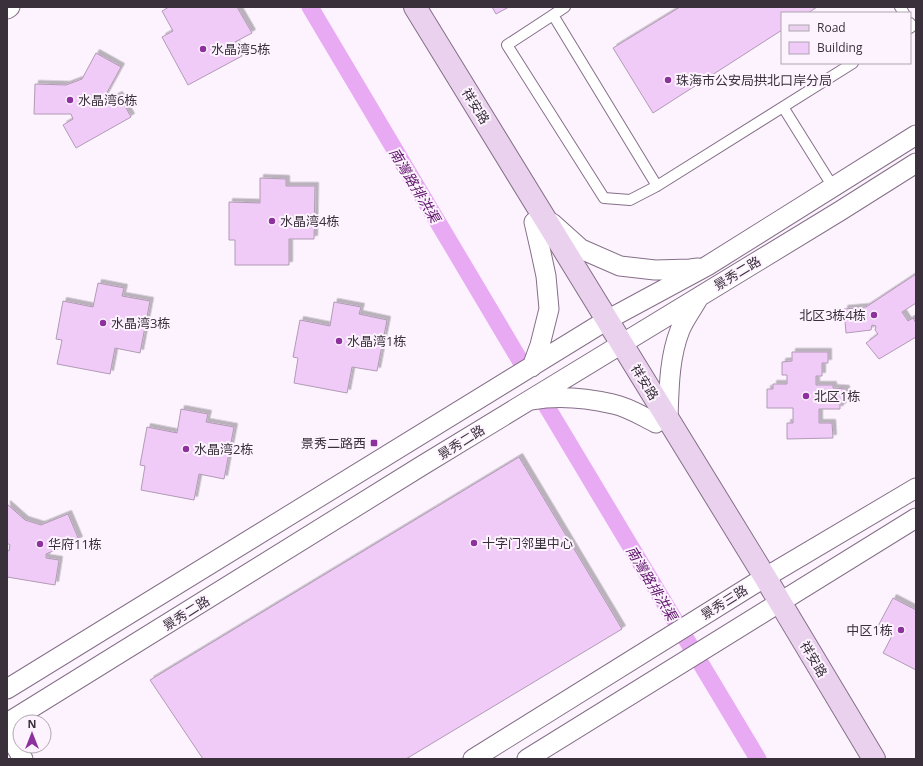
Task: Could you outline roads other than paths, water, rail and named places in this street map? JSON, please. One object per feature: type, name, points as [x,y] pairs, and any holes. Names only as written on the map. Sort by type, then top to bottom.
[{"type":"main road","name":"祥安路","points":[[403,7],[539,219]]},
{"type":"main road","name":"祥安路","points":[[415,7],[539,219],[616,346],[775,605],[874,759]]},
{"type":"main road","name":"祥安路","points":[[775,605],[861,759]]},
{"type":"street","name":"景秀二路","points":[[7,689],[602,323],[707,266],[916,135]]},
{"type":"street","name":"景秀二路","points":[[7,723],[616,346],[840,211],[916,163]]},
{"type":"street","points":[[539,219],[581,249],[620,266],[655,270],[690,269],[707,266]]},
{"type":"street","points":[[532,366],[540,345],[549,309],[546,276],[540,248],[539,219]]},
{"type":"street","points":[[527,401],[549,397],[577,398],[614,404],[662,421],[673,350],[681,328],[699,296]]},
{"type":"street","name":"景秀三路","points":[[473,759],[760,580],[916,488]]},
{"type":"street","points":[[527,759],[916,518]]},
{"type":"street","points":[[7,732],[23,759]]},
{"type":"lane","points":[[565,7],[507,45],[604,198],[630,200],[657,186],[852,64]]},
{"type":"lane","points":[[553,16],[657,186]]},
{"type":"lane","points":[[783,107],[833,187]]},
{"type":"waterway","name":"南灣路排洪渠","points":[[310,7],[521,362]]},
{"type":"waterway","name":"南灣路排洪渠","points":[[547,407],[758,759]]},
{"type":"place","name":"水晶湾5栋","points":[[203,49]]},
{"type":"place","name":"珠海市公安局拱北口岸分局","points":[[668,80]]},
{"type":"place","name":"水晶湾6栋","points":[[70,100]]},
{"type":"place","name":"水晶湾4栋","points":[[272,221]]},
{"type":"place","name":"北区3栋4栋","points":[[874,315]]},
{"type":"place","name":"水晶湾3栋","points":[[103,323]]},
{"type":"place","name":"水晶湾1栋","points":[[339,341]]},
{"type":"place","name":"北区1栋","points":[[806,396]]},
{"type":"place","name":"景秀二路西","points":[[374,443]]},
{"type":"place","name":"水晶湾2栋","points":[[186,449]]},
{"type":"place","name":"十字门邻里中心","points":[[474,543]]},
{"type":"place","name":"华府11栋","points":[[40,544]]},
{"type":"place","name":"中区1栋","points":[[901,630]]}]
